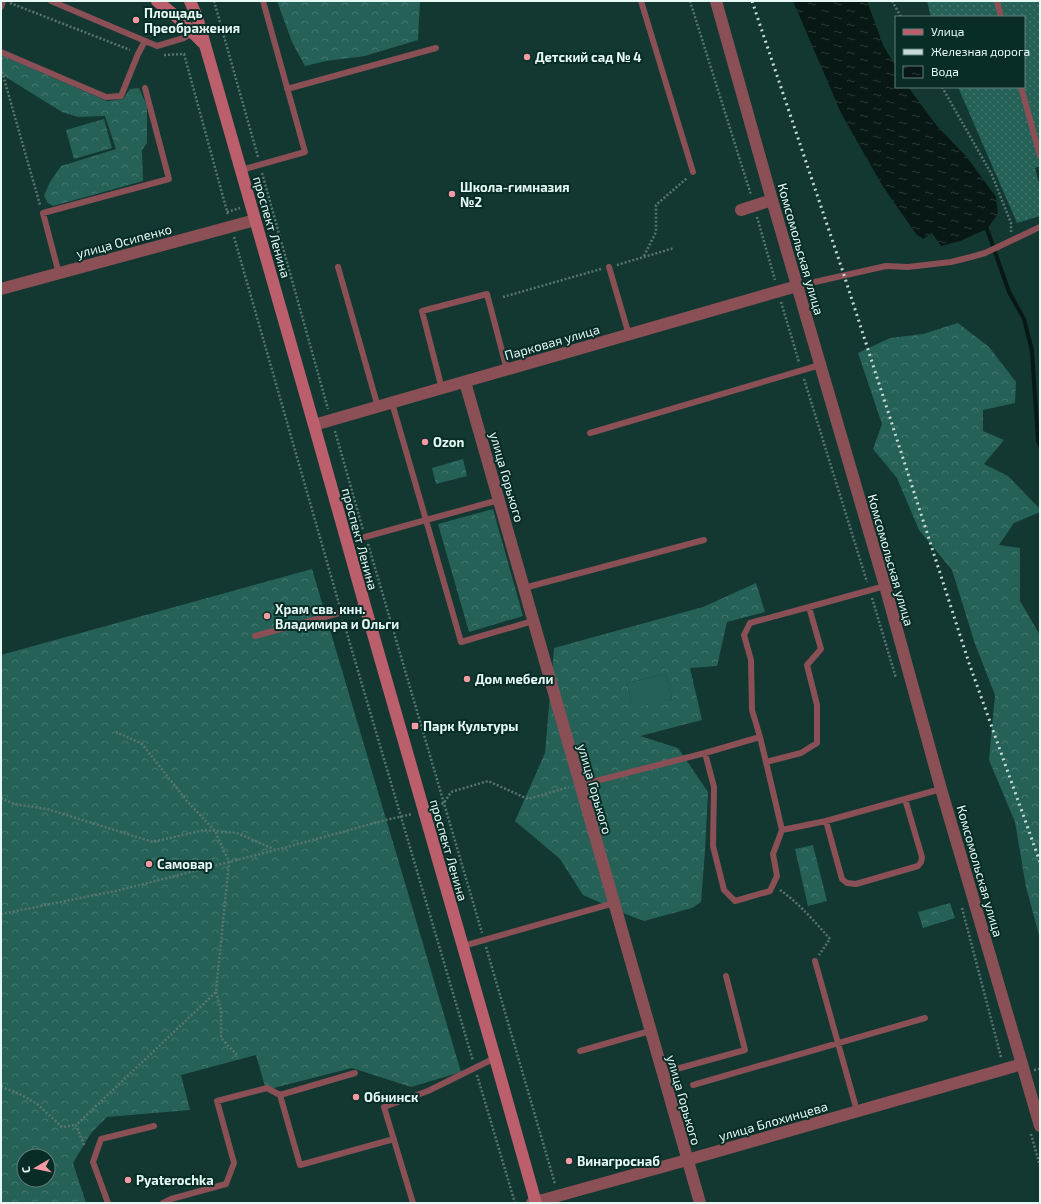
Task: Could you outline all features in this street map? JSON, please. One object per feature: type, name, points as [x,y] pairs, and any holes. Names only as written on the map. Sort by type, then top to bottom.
[{"type":"main road","name":"проспект Ленина","points":[[157,1],[178,18],[204,44]]},
{"type":"main road","name":"проспект Ленина","points":[[190,1],[197,17],[241,170],[423,811],[495,1058],[535,1203]]},
{"type":"street","name":"Комсомольская улица","points":[[716,1],[772,200],[885,586],[1040,1126]]},
{"type":"street","points":[[741,210],[772,200]]},
{"type":"street","name":"улица Осипенко","points":[[1,289],[255,220]]},
{"type":"street","name":"Парковая улица","points":[[314,425],[797,286]]},
{"type":"street","name":"улица Горького","points":[[465,382],[700,1203]]},
{"type":"street","name":"улица Блохинцева","points":[[535,1203],[1022,1064]]},
{"type":"lane","points":[[1,7],[4,1]]},
{"type":"lane","points":[[51,1],[157,46],[184,38],[193,33]]},
{"type":"lane","points":[[241,170],[305,152],[263,1]]},
{"type":"lane","points":[[641,1],[693,172]]},
{"type":"lane","points":[[997,1],[1001,16]]},
{"type":"lane","points":[[1,52],[106,97],[121,96],[138,54],[145,41]]},
{"type":"lane","points":[[287,89],[436,48]]},
{"type":"lane","points":[[59,274],[43,213],[169,179],[145,88]]},
{"type":"lane","points":[[1021,88],[1040,156]]},
{"type":"lane","points":[[797,286],[886,266],[908,267],[951,262],[984,252],[1040,227]]},
{"type":"lane","points":[[338,267],[378,407]]},
{"type":"lane","points":[[609,267],[629,335]]},
{"type":"lane","points":[[442,389],[422,311],[487,294],[507,370]]},
{"type":"lane","points":[[590,433],[820,365]]},
{"type":"lane","points":[[392,403],[461,642],[533,621]]},
{"type":"lane","points":[[365,537],[499,500]]},
{"type":"lane","points":[[524,588],[704,540]]},
{"type":"lane","points":[[705,753],[714,787],[713,846],[724,890],[735,901],[770,891],[777,876],[773,854],[782,830],[760,737],[752,710],[751,660],[744,635],[750,623],[885,586]]},
{"type":"lane","points":[[255,636],[365,606]]},
{"type":"lane","points":[[766,762],[801,753],[817,742],[817,705],[807,665],[821,649],[809,607]]},
{"type":"lane","points":[[580,784],[705,753],[760,737]]},
{"type":"lane","points":[[782,830],[826,822],[942,788]]},
{"type":"lane","points":[[826,822],[842,879],[848,883],[856,884],[918,866],[922,857],[905,799]]},
{"type":"lane","points":[[463,946],[614,903]]},
{"type":"lane","points":[[815,961],[857,1111]]},
{"type":"lane","points":[[662,1073],[745,1050],[726,976]]},
{"type":"lane","points":[[693,1085],[925,1018]]},
{"type":"lane","points":[[580,1051],[650,1031]]},
{"type":"lane","points":[[413,1203],[384,1107],[428,1091],[495,1058]]},
{"type":"lane","points":[[162,1203],[171,1199],[226,1184],[234,1163],[217,1101],[267,1088],[280,1095],[355,1073]]},
{"type":"lane","points":[[280,1095],[300,1165],[394,1139]]},
{"type":"lane","points":[[108,1203],[93,1162],[101,1140],[154,1126]]},
{"type":"path","points":[[4,1],[138,54]]},
{"type":"path","points":[[214,1],[365,537],[558,1196]]},
{"type":"path","points":[[892,1],[900,16]]},
{"type":"path","points":[[1,68],[43,213]]},
{"type":"path","points":[[943,88],[992,176],[1011,223],[1012,240]]},
{"type":"path","points":[[644,257],[656,232],[656,205],[693,172]]},
{"type":"path","points":[[503,297],[674,248]]},
{"type":"path","points":[[114,731],[142,744],[187,801],[215,831],[228,862],[216,992],[222,1010],[221,1038],[236,1055]]},
{"type":"path","points":[[1,914],[120,890],[423,811],[444,803],[451,792],[488,781],[528,799],[580,784]]},
{"type":"path","points":[[1,798],[14,804],[47,808],[153,842],[204,830],[237,833],[276,850]]},
{"type":"path","points":[[773,885],[790,897],[830,939],[815,961]]},
{"type":"path","points":[[1,1087],[18,1093],[37,1104],[62,1127],[76,1125],[216,992]]},
{"type":"path","points":[[76,1125],[84,1145]]},
{"type":"green space","points":[[277,1],[420,1],[418,40],[365,56],[326,61],[305,66],[292,42]]},
{"type":"green space","points":[[927,1],[1040,1],[1040,166],[1035,168],[1040,188],[1040,216],[1017,223],[958,88],[1025,88],[1025,16],[931,16]]},
{"type":"green space","points":[[1,55],[107,101],[123,99],[130,89],[139,88],[147,106],[147,143],[142,150],[143,181],[53,206],[48,203],[44,196],[50,182],[61,166],[116,149],[105,116],[78,117],[62,112],[1,74]]},
{"type":"green space","points":[[104,119],[112,148],[74,159],[66,130]]},
{"type":"green space","points":[[958,323],[989,347],[1016,382],[1015,403],[983,410],[983,431],[1004,440],[984,464],[1008,476],[1040,509],[1040,512],[1014,523],[999,545],[1020,548],[1020,601],[1040,635],[1040,939],[1026,887],[1015,822],[989,760],[995,695],[975,644],[952,570],[919,530],[897,478],[873,449],[882,424],[858,353],[890,338],[923,334]]},
{"type":"green space","points":[[463,459],[467,476],[436,484],[432,468]]},
{"type":"green space","points":[[493,509],[523,616],[469,632],[438,524]]},
{"type":"green space","points":[[312,569],[461,1072],[411,1087],[352,1068],[266,1090],[256,1055],[181,1075],[190,1110],[107,1117],[91,1133],[73,1163],[86,1203],[1,1203],[1,655]]},
{"type":"green space","points":[[756,583],[765,612],[727,622],[717,666],[690,668],[702,720],[640,736],[678,748],[708,792],[701,902],[692,908],[644,921],[583,895],[560,859],[515,821],[545,753],[554,648],[703,607]],"holes":[[[666,674],[672,699],[633,708],[627,683]]]},
{"type":"green space","points":[[666,674],[672,699],[633,709],[627,683]]},
{"type":"green space","points":[[813,845],[827,901],[808,906],[795,849]]},
{"type":"green space","points":[[950,903],[955,918],[923,928],[918,912]]},
{"type":"water","points":[[793,1],[867,1],[883,45],[895,65],[895,88],[909,88],[937,126],[966,156],[996,197],[998,214],[987,229],[960,241],[941,246],[932,233],[923,239],[916,234],[882,185],[841,113]]},
{"type":"waterway","points":[[984,226],[987,229],[1009,292],[1024,319],[1032,351],[1038,441],[1040,446]]},
{"type":"railway","points":[[752,1],[844,275],[969,663],[1040,862]]},
{"type":"place","name":"Площадь Преображения","points":[[136,20]]},
{"type":"place","name":"Детский сад № 4","points":[[527,57]]},
{"type":"place","name":"Школа-гимназия №2","points":[[452,194]]},
{"type":"place","name":"Ozon","points":[[425,442]]},
{"type":"place","name":"Храм свв. кнн. Владимира и Ольги","points":[[267,616]]},
{"type":"place","name":"Дом мебели","points":[[467,679]]},
{"type":"place","name":"Парк Культуры","points":[[415,726]]},
{"type":"place","name":"Самовар","points":[[149,864]]},
{"type":"place","name":"Обнинск","points":[[356,1097]]},
{"type":"place","name":"Винагроснаб","points":[[569,1161]]},
{"type":"place","name":"Pyaterochka","points":[[128,1180]]}]
